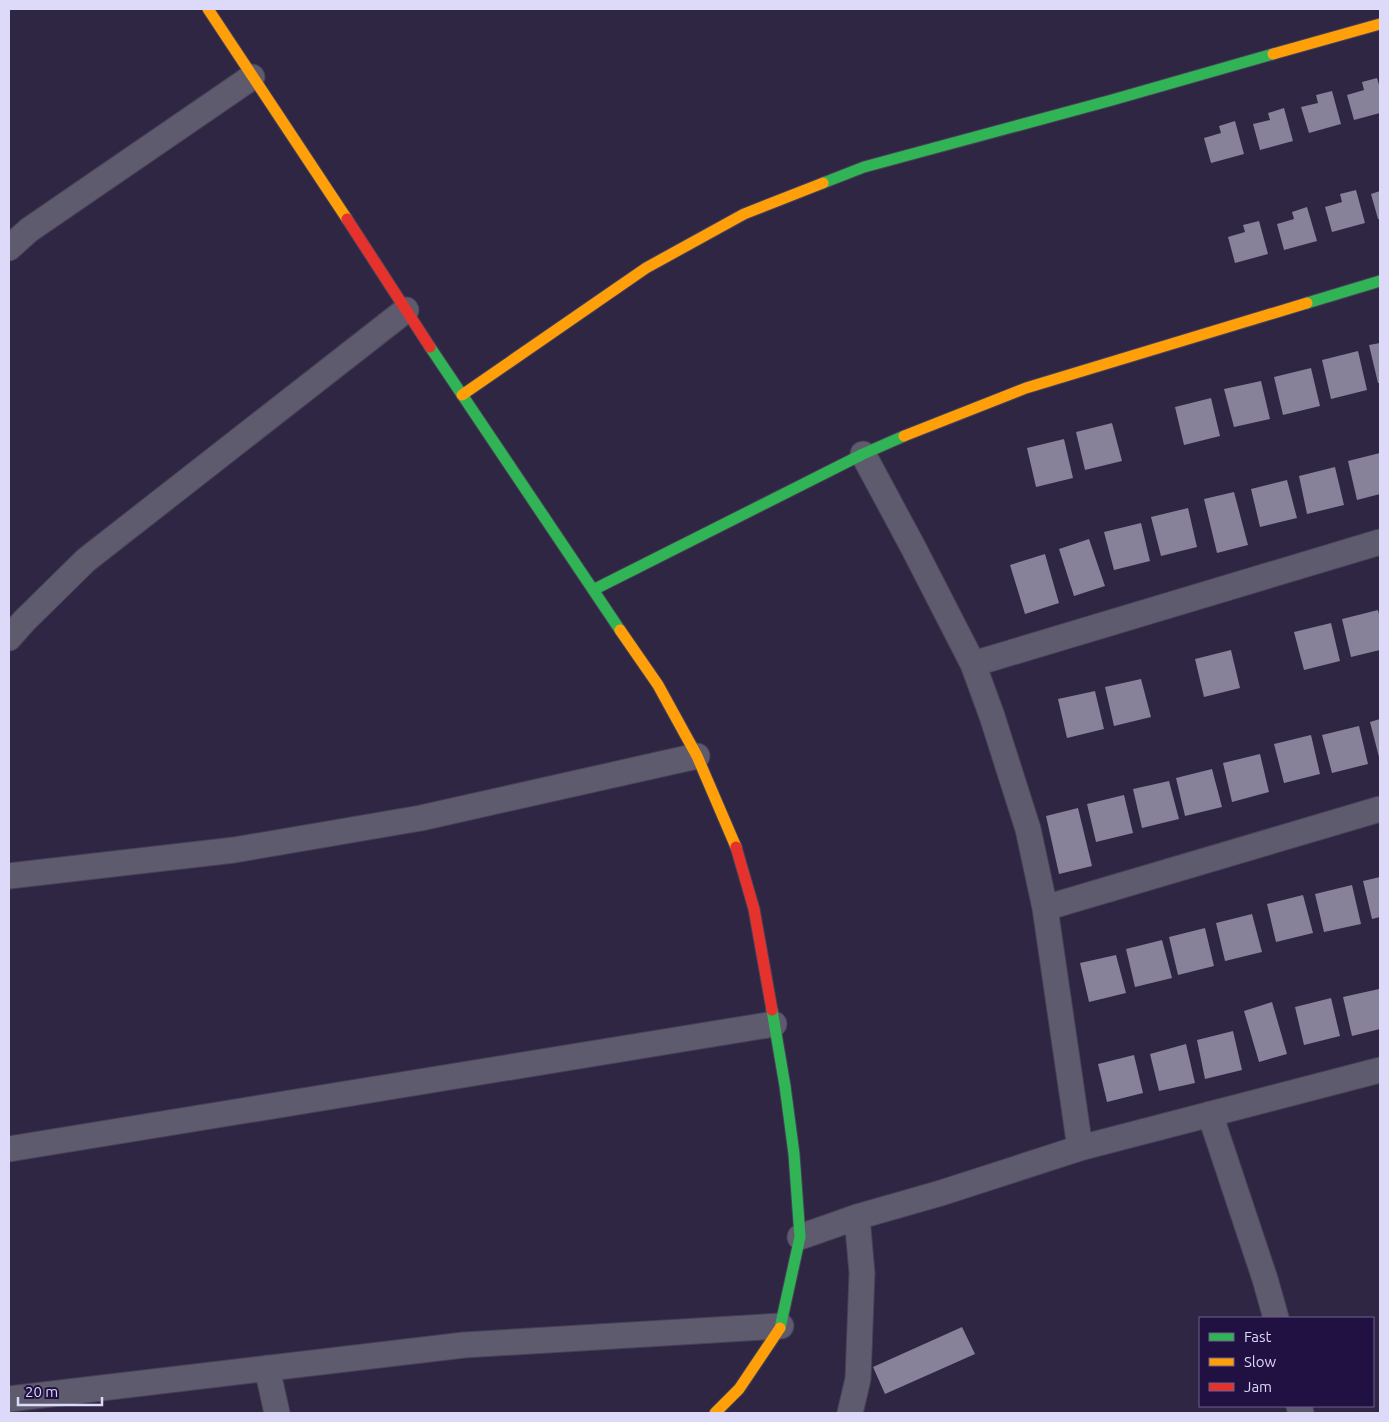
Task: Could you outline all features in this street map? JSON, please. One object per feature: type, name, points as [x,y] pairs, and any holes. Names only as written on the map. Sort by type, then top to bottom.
[{"type":"street","points":[[208,9],[462,395],[658,685],[698,756],[734,840],[754,909],[774,1024],[794,1154],[800,1238],[781,1326],[740,1389],[715,1413]]},
{"type":"street","points":[[462,395],[646,268],[744,214],[864,167],[1380,24]]},
{"type":"street","points":[[9,248],[29,230],[252,77]]},
{"type":"street","points":[[594,590],[863,454],[1026,388],[1380,281]]},
{"type":"street","points":[[9,638],[86,560],[406,310]]},
{"type":"street","points":[[863,454],[913,547],[972,664],[992,716],[1028,829],[1045,908],[1080,1148]]},
{"type":"street","points":[[972,664],[1380,542]]},
{"type":"street","points":[[9,876],[234,850],[422,818],[698,756]]},
{"type":"street","points":[[1045,908],[1380,808]]},
{"type":"street","points":[[9,1149],[774,1024]]},
{"type":"street","points":[[800,1238],[857,1217],[941,1193],[1080,1148],[1380,1070]]},
{"type":"street","points":[[1210,1114],[1265,1279],[1276,1317]]},
{"type":"street","points":[[850,1413],[858,1379],[862,1273],[857,1217]]},
{"type":"street","points":[[9,1399],[464,1345],[781,1326]]},
{"type":"street","points":[[267,1368],[276,1413]]},
{"type":"building","points":[[1377,78],[1380,88],[1380,113],[1354,120],[1347,95],[1364,90],[1362,82]]},
{"type":"building","points":[[1332,91],[1341,124],[1309,133],[1301,107],[1318,103],[1316,95]]},
{"type":"building","points":[[1284,108],[1293,141],[1260,150],[1253,124],[1270,120],[1268,113]]},
{"type":"building","points":[[1235,121],[1244,154],[1211,163],[1204,138],[1221,133],[1219,126]]},
{"type":"building","points":[[1356,190],[1365,223],[1332,232],[1325,207],[1342,202],[1340,194]]},
{"type":"building","points":[[1380,191],[1380,219],[1378,219],[1371,194]]},
{"type":"building","points":[[1307,207],[1317,241],[1284,250],[1277,224],[1294,219],[1292,212]]},
{"type":"building","points":[[1259,221],[1268,254],[1235,263],[1228,237],[1245,232],[1243,225]]},
{"type":"building","points":[[1380,343],[1380,383],[1378,383],[1369,345]]},
{"type":"building","points":[[1358,351],[1367,390],[1331,399],[1322,360]]},
{"type":"building","points":[[1311,368],[1320,406],[1283,415],[1274,377]]},
{"type":"building","points":[[1261,381],[1270,419],[1234,427],[1224,389]]},
{"type":"building","points":[[1211,398],[1220,436],[1184,445],[1175,407]]},
{"type":"building","points":[[1112,423],[1122,461],[1085,470],[1076,432]]},
{"type":"building","points":[[1064,439],[1073,478],[1036,487],[1027,448]]},
{"type":"building","points":[[1380,453],[1380,494],[1357,500],[1348,461]]},
{"type":"building","points":[[1335,467],[1344,505],[1307,514],[1299,476]]},
{"type":"building","points":[[1287,480],[1297,518],[1260,527],[1251,489]]},
{"type":"building","points":[[1234,492],[1248,545],[1217,553],[1204,499]]},
{"type":"building","points":[[1188,508],[1197,547],[1161,556],[1151,517]]},
{"type":"building","points":[[1141,523],[1150,561],[1114,570],[1104,532]]},
{"type":"building","points":[[1089,539],[1105,586],[1074,596],[1059,549]]},
{"type":"building","points":[[1045,554],[1059,603],[1025,614],[1010,565]]},
{"type":"building","points":[[1378,610],[1380,618],[1380,650],[1351,657],[1342,619]]},
{"type":"building","points":[[1331,623],[1340,661],[1304,670],[1294,632]]},
{"type":"building","points":[[1231,650],[1240,688],[1204,697],[1195,659]]},
{"type":"building","points":[[1141,679],[1151,717],[1114,726],[1105,687]]},
{"type":"building","points":[[1095,691],[1104,729],[1067,738],[1058,699]]},
{"type":"building","points":[[1380,719],[1380,761],[1370,722]]},
{"type":"building","points":[[1359,726],[1368,764],[1332,773],[1322,735]]},
{"type":"building","points":[[1311,735],[1320,774],[1284,783],[1274,744]]},
{"type":"building","points":[[1260,754],[1269,792],[1232,802],[1223,763]]},
{"type":"building","points":[[1212,769],[1222,807],[1185,816],[1176,778]]},
{"type":"building","points":[[1169,781],[1179,819],[1142,828],[1133,789]]},
{"type":"building","points":[[1124,795],[1133,833],[1096,842],[1087,804]]},
{"type":"building","points":[[1078,808],[1092,866],[1059,874],[1046,816]]},
{"type":"building","points":[[1380,877],[1380,917],[1372,919],[1363,881]]},
{"type":"building","points":[[1352,885],[1361,924],[1324,932],[1315,894]]},
{"type":"building","points":[[1303,895],[1313,933],[1276,942],[1267,904]]},
{"type":"building","points":[[1252,914],[1262,952],[1225,961],[1216,923]]},
{"type":"building","points":[[1205,928],[1214,966],[1178,975],[1169,937]]},
{"type":"building","points":[[1162,940],[1172,978],[1135,987],[1126,949]]},
{"type":"building","points":[[1116,955],[1126,993],[1089,1002],[1080,963]]},
{"type":"building","points":[[1379,989],[1380,1029],[1352,1036],[1343,997]]},
{"type":"building","points":[[1331,998],[1340,1036],[1304,1045],[1295,1007]]},
{"type":"building","points":[[1272,1002],[1287,1054],[1259,1062],[1244,1011]]},
{"type":"building","points":[[1233,1031],[1242,1070],[1205,1079],[1197,1040]]},
{"type":"building","points":[[1186,1044],[1195,1083],[1159,1091],[1150,1054]]},
{"type":"building","points":[[1134,1055],[1143,1093],[1107,1102],[1098,1064]]},
{"type":"building","points":[[962,1327],[975,1354],[885,1394],[873,1367]]},
{"type":"traffic: fast","points":[[823,183],[864,167],[1273,54]]},
{"type":"traffic: fast","points":[[1307,303],[1380,281]]},
{"type":"traffic: fast","points":[[430,347],[620,630]]},
{"type":"traffic: fast","points":[[593,590],[863,454],[904,436]]},
{"type":"traffic: fast","points":[[772,1010],[794,1154],[800,1237],[780,1328]]},
{"type":"traffic: slow","points":[[208,9],[347,219]]},
{"type":"traffic: slow","points":[[1273,54],[1380,24]]},
{"type":"traffic: slow","points":[[462,395],[646,268],[744,214],[823,183]]},
{"type":"traffic: slow","points":[[904,436],[1026,388],[1307,303]]},
{"type":"traffic: slow","points":[[620,630],[658,685],[697,756],[736,847]]},
{"type":"traffic: slow","points":[[715,1413],[739,1389],[780,1328]]},
{"type":"traffic: jam","points":[[347,219],[430,347]]},
{"type":"traffic: jam","points":[[736,847],[754,909],[772,1010]]}]
